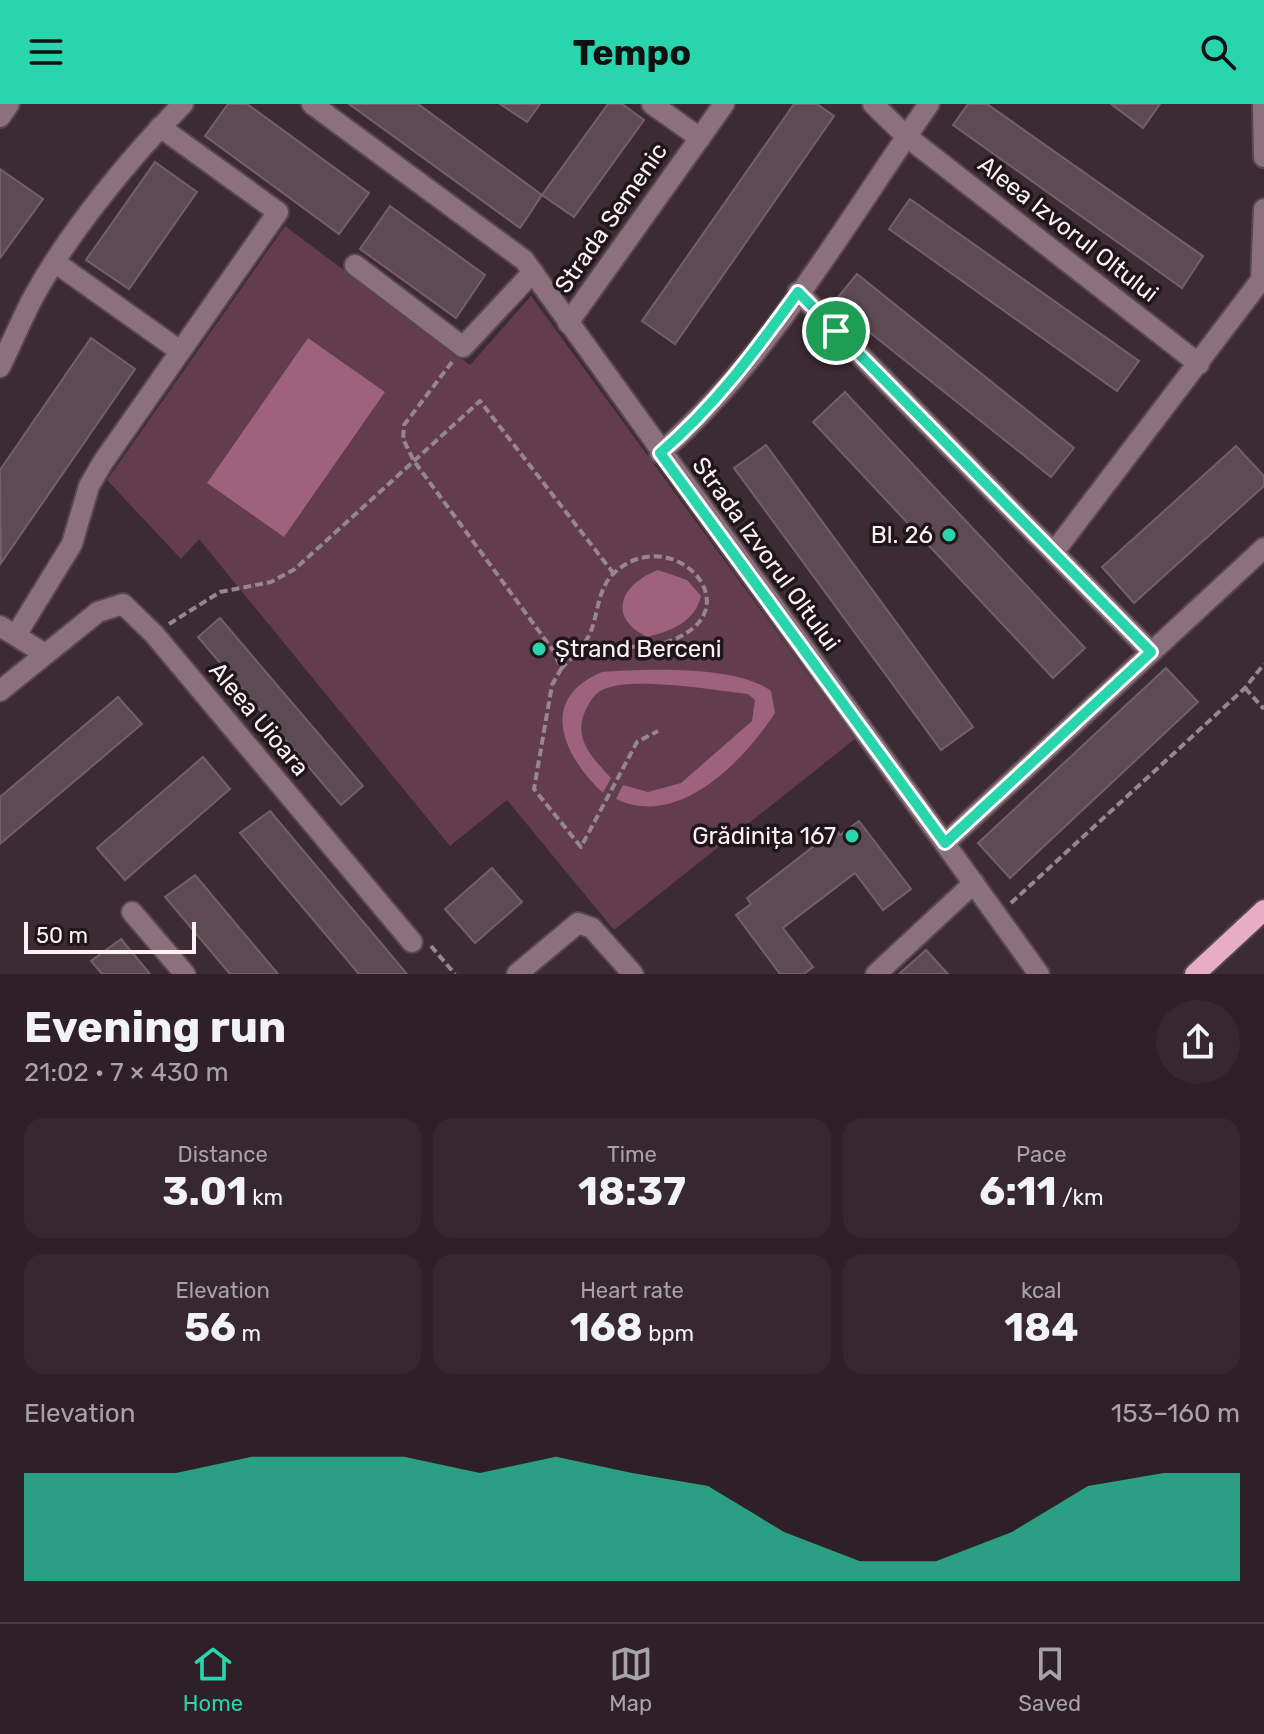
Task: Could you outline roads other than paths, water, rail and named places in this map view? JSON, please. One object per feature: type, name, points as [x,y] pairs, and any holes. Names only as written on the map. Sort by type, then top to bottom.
[{"type":"main road","points":[[1195,974],[1264,910]]},
{"type":"street","points":[[0,117],[9,104]]},
{"type":"street","points":[[2,357],[36,292],[56,263],[128,164],[183,104]]},
{"type":"street","name":"Strada Izvorul Oltului","points":[[312,104],[513,249],[533,272],[660,453],[1039,974]]},
{"type":"street","points":[[652,104],[700,138]]},
{"type":"street","name":"Strada Semenic","points":[[568,323],[724,104]]},
{"type":"street","name":"Aleea Izvorul Oltului","points":[[873,104],[906,136],[1199,364]]},
{"type":"street","points":[[660,453],[689,428],[745,366],[929,104]]},
{"type":"street","points":[[1263,104],[1264,157]]},
{"type":"street","points":[[45,654],[8,630],[72,544],[89,486],[278,212],[160,127]]},
{"type":"street","points":[[1054,552],[1263,281],[1264,209]]},
{"type":"street","points":[[56,263],[180,351]]},
{"type":"street","points":[[355,265],[463,347],[533,272]]},
{"type":"street","points":[[798,292],[1151,652]]},
{"type":"street","points":[[945,843],[1264,548]]},
{"type":"street","name":"Aleea Uioara","points":[[0,691],[109,606],[123,604],[154,634],[412,942]]},
{"type":"street","points":[[876,974],[974,883]]},
{"type":"street","points":[[132,912],[185,974]]},
{"type":"street","points":[[517,974],[578,923],[586,923],[633,974]]},
{"type":"place","name":"Bl. 26","points":[[949,535]]},
{"type":"place","name":"Ștrand Berceni","points":[[539,649]]},
{"type":"place","name":"Grădinița 167","points":[[852,836]]}]
